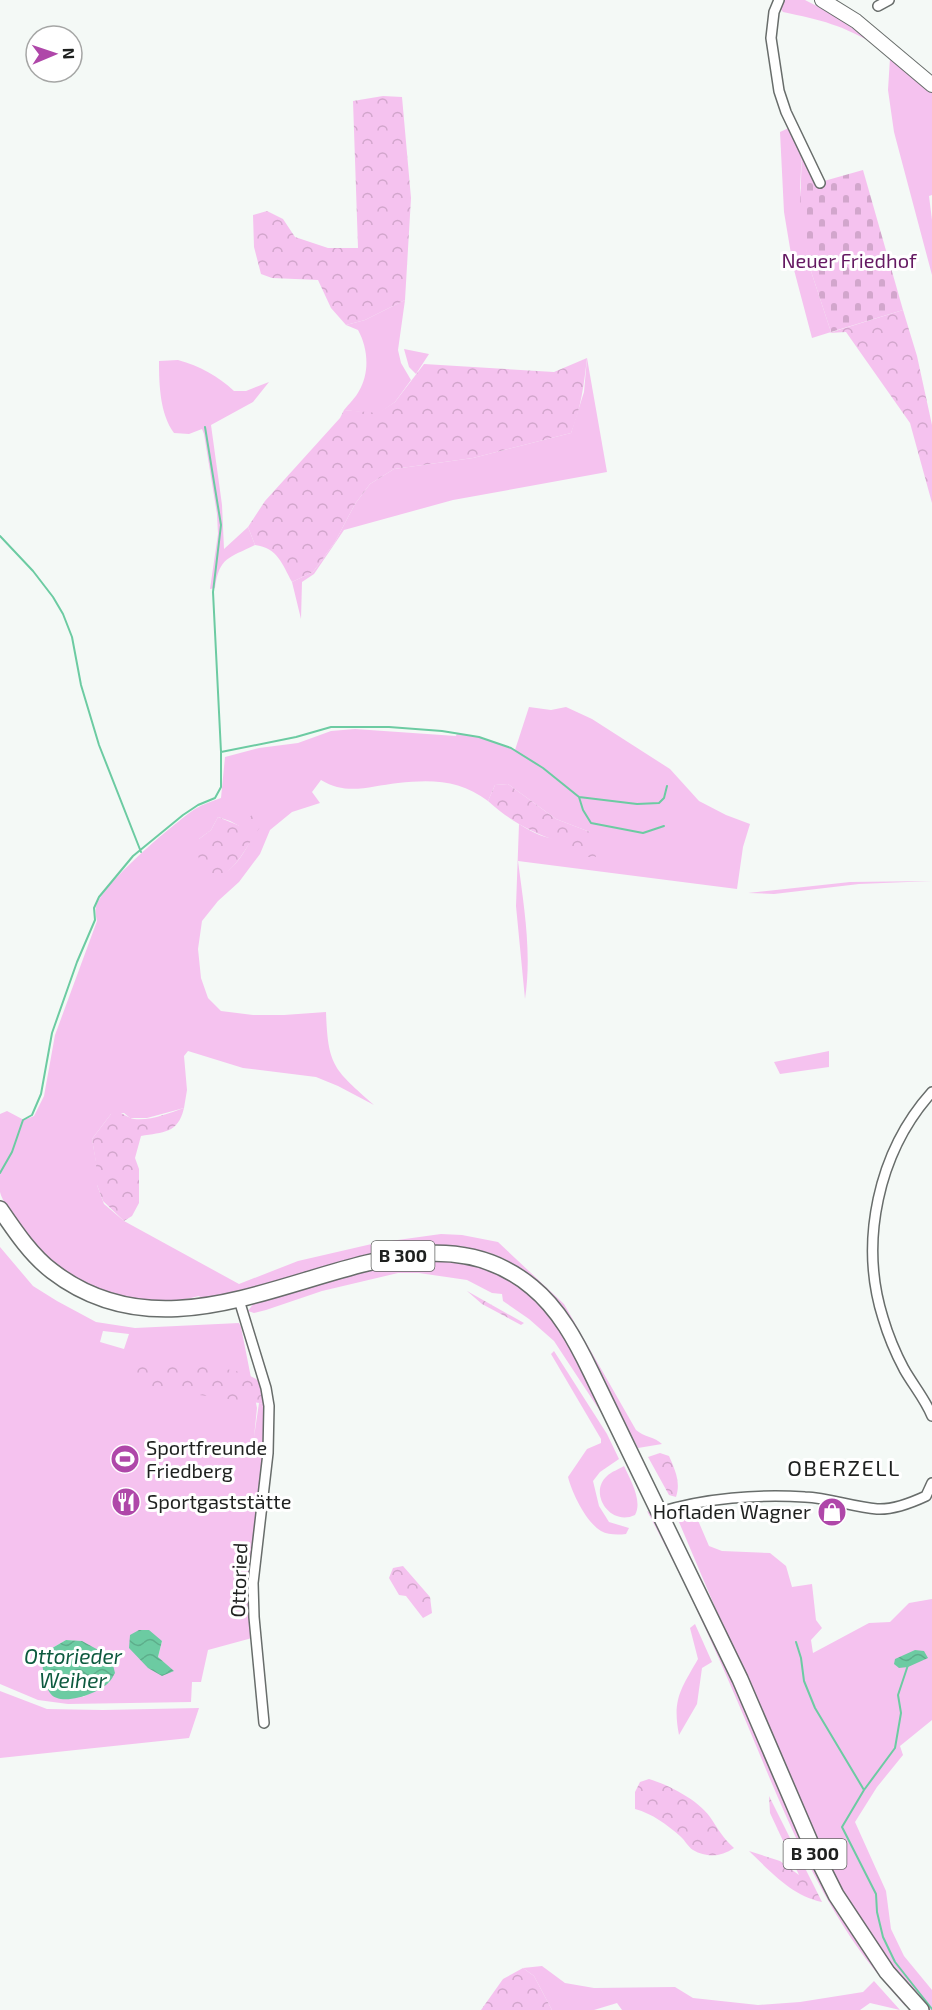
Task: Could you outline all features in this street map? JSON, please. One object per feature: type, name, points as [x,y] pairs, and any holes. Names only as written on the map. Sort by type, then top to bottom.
[{"type":"main road","points":[[822,0],[856,21],[932,85]]},
{"type":"main road","name":"B 300","points":[[0,1209],[19,1237],[52,1270],[93,1295],[139,1308],[181,1309],[239,1300],[340,1270],[425,1252],[480,1258],[506,1269],[533,1287],[555,1309],[575,1340],[740,1679],[814,1851],[836,1895],[887,1971],[921,2010]]},
{"type":"street","points":[[779,0],[774,12],[771,38],[779,91],[786,112],[820,183]]},
{"type":"street","points":[[878,6],[889,0]]},
{"type":"street","points":[[932,1092],[900,1138],[883,1179],[876,1206],[873,1259],[883,1318],[903,1368],[932,1416]]},
{"type":"street","name":"Ottoried","points":[[239,1300],[260,1369],[267,1397],[270,1424],[254,1582],[264,1723]]},
{"type":"street","points":[[660,1512],[686,1505],[775,1496],[807,1497],[879,1509],[896,1507],[926,1497],[932,1483]]},
{"type":"green space","points":[[774,0],[805,0],[834,15],[877,46],[831,24],[783,12]]},
{"type":"green space","points":[[890,58],[932,92],[932,195],[929,196],[932,220],[932,275],[894,132],[888,90]]},
{"type":"green space","points":[[383,96],[402,97],[411,198],[405,300],[365,320],[346,325],[331,308],[318,280],[272,278],[261,274],[254,247],[253,215],[267,211],[283,219],[295,237],[328,248],[358,248],[353,101]]},
{"type":"green space","points":[[791,127],[802,151],[800,188],[808,262],[831,332],[812,338],[793,266],[784,212],[780,132]]},
{"type":"green space","name":"Neuer Friedhof","points":[[802,151],[817,183],[863,170],[903,310],[831,332],[808,262],[800,210]]},
{"type":"green space","points":[[405,300],[398,350],[401,363],[411,380],[395,402],[378,414],[344,410],[363,384],[366,368],[366,352],[358,330],[346,325],[365,320]]},
{"type":"green space","points":[[903,310],[917,356],[932,425],[932,503],[910,423],[846,332],[829,333]]},
{"type":"green space","points":[[404,349],[429,354],[416,374],[409,367]]},
{"type":"green space","points":[[587,358],[607,472],[453,500],[344,530],[314,574],[302,582],[301,619],[292,582],[313,572],[335,542],[355,504],[370,484],[394,469],[473,458],[571,433],[584,392]]},
{"type":"green space","points":[[587,358],[580,406],[571,433],[473,458],[394,469],[370,484],[355,504],[335,542],[313,572],[292,582],[274,553],[255,545],[248,527],[265,501],[340,418],[344,410],[378,413],[395,402],[424,364],[554,372]]},
{"type":"green space","points":[[178,360],[208,372],[234,391],[246,391],[269,382],[253,402],[211,425],[222,505],[224,549],[248,527],[255,545],[227,560],[219,570],[215,588],[210,589],[218,534],[204,434],[202,429],[189,434],[174,433],[169,425],[161,399],[159,361]]},
{"type":"green space","points":[[529,707],[551,710],[566,707],[592,719],[670,769],[699,801],[750,824],[743,847],[737,889],[518,861],[525,913],[528,964],[525,999],[516,906],[519,824],[539,835],[554,838],[590,832],[556,819],[508,784],[495,785],[488,801],[457,785],[434,781],[349,789],[340,788],[321,780],[312,792],[320,803],[292,812],[270,830],[260,854],[239,882],[218,901],[202,921],[198,949],[201,978],[208,998],[221,1011],[253,1015],[326,1012],[329,1045],[336,1066],[350,1083],[374,1105],[316,1077],[243,1068],[188,1051],[184,1056],[187,1090],[184,1108],[147,1118],[130,1118],[124,1113],[111,1114],[92,1139],[97,1167],[97,1185],[104,1204],[124,1221],[239,1284],[298,1261],[376,1243],[441,1234],[462,1235],[498,1242],[564,1304],[636,1430],[662,1444],[638,1448],[598,1370],[536,1284],[507,1260],[490,1253],[461,1246],[430,1246],[393,1251],[205,1302],[199,1296],[173,1301],[147,1300],[121,1296],[96,1287],[72,1275],[50,1259],[31,1241],[0,1192],[0,1114],[7,1111],[24,1120],[34,1116],[44,1096],[55,1035],[97,921],[96,909],[101,897],[124,870],[171,827],[195,809],[221,798],[225,757],[259,748],[298,743],[331,731],[355,729],[456,736],[457,733],[479,737],[515,750]],"holes":[[[218,817],[254,834],[240,858],[219,877],[199,839],[211,830]]]},
{"type":"green space","points":[[508,784],[556,819],[590,832],[596,857],[568,857],[558,841],[520,825],[488,801],[495,785]]},
{"type":"green space","points":[[256,811],[265,821],[234,865],[219,878],[203,870],[197,853],[199,839],[211,830],[218,817],[240,826]]},
{"type":"green space","points":[[932,881],[859,884],[774,894],[748,893],[850,882]]},
{"type":"green space","points":[[829,1051],[829,1067],[780,1074],[774,1062]]},
{"type":"green space","points":[[184,1108],[174,1127],[163,1132],[141,1136],[135,1158],[139,1169],[139,1203],[132,1216],[124,1221],[103,1201],[97,1185],[92,1139],[111,1114],[116,1111],[132,1118],[147,1119]]},
{"type":"green space","points":[[0,1247],[33,1286],[96,1322],[135,1328],[239,1323],[257,1408],[254,1437],[259,1403],[266,1404],[267,1433],[252,1638],[208,1650],[201,1682],[192,1682],[191,1702],[68,1704],[38,1700],[0,1684]],"holes":[[[103,1331],[129,1334],[124,1349],[100,1342]],[[130,1635],[162,1641],[158,1657],[173,1672]],[[66,1640],[82,1641],[110,1682],[83,1697],[47,1651]]]},
{"type":"green space","points":[[431,1258],[480,1264],[528,1291],[571,1343],[622,1450],[602,1414],[554,1341],[529,1319],[503,1301],[502,1294],[492,1293],[467,1280],[419,1273],[398,1273],[322,1291],[266,1310],[254,1313],[248,1311],[253,1304],[395,1263]]},
{"type":"green space","points":[[467,1291],[524,1323],[521,1325],[482,1304]]},
{"type":"green space","points":[[554,1351],[607,1434],[619,1459],[600,1472],[593,1481],[599,1506],[609,1522],[629,1528],[626,1534],[607,1533],[595,1527],[580,1507],[573,1491],[568,1477],[587,1449],[601,1443],[601,1439],[551,1354]]},
{"type":"green space","points":[[159,1360],[223,1368],[247,1375],[261,1384],[266,1404],[134,1386],[134,1369],[144,1361]]},
{"type":"green space","points":[[660,1453],[669,1456],[675,1471],[678,1481],[676,1497],[669,1495],[648,1457]]},
{"type":"green space","points":[[624,1466],[638,1503],[635,1515],[626,1517],[617,1516],[604,1506],[600,1491],[607,1476]]},
{"type":"green space","points":[[647,1511],[651,1513],[668,1542],[742,1700],[806,1849],[909,2005],[905,2006],[881,1978],[858,1948],[828,1901],[787,1818],[707,1631]]},
{"type":"green space","points":[[694,1511],[709,1546],[722,1551],[770,1553],[786,1566],[792,1587],[812,1584],[816,1620],[822,1628],[811,1640],[813,1653],[869,1623],[890,1622],[909,1603],[932,1599],[932,1720],[900,1746],[903,1755],[877,1787],[855,1822],[886,1891],[891,1929],[904,1956],[932,1990],[932,2010],[927,2010],[891,1965],[841,1890],[804,1818],[679,1522],[677,1516],[681,1512]]},
{"type":"green space","points":[[403,1566],[430,1597],[432,1613],[423,1618],[406,1596],[399,1595],[389,1578],[393,1568]]},
{"type":"green space","points":[[695,1624],[712,1662],[702,1668],[697,1704],[679,1735],[677,1703],[698,1659],[690,1628]]},
{"type":"green space","points":[[0,1691],[47,1709],[199,1708],[189,1738],[0,1758]]},
{"type":"green space","points":[[649,1779],[691,1799],[705,1811],[734,1848],[714,1855],[698,1853],[664,1824],[635,1809],[635,1792],[640,1782]]},
{"type":"green space","points":[[769,1796],[822,1902],[791,1888],[749,1851],[780,1861],[799,1875],[770,1813]]},
{"type":"green space","points":[[542,1966],[565,1983],[594,1988],[675,1987],[693,1998],[758,2005],[800,2002],[863,1992],[874,1981],[900,2010],[870,2003],[860,2010],[622,2010],[617,2003],[594,2010],[552,2010],[534,1976],[523,1968]]},
{"type":"green space","points":[[523,1968],[534,1976],[552,2010],[481,2010],[503,1979]]},
{"type":"water","name":"Ottorieder Weiher","points":[[139,1630],[149,1630],[162,1641],[158,1657],[174,1671],[162,1676],[148,1668],[129,1648],[130,1635]]},
{"type":"water","name":"Ottorieder Weiher","points":[[66,1640],[82,1641],[111,1657],[115,1673],[105,1686],[90,1694],[71,1699],[55,1697],[50,1693],[45,1682],[41,1660],[47,1651]]},
{"type":"water","points":[[915,1650],[924,1651],[928,1658],[908,1667],[899,1668],[894,1664],[895,1659]]},
{"type":"waterway","points":[[205,427],[221,525],[213,592],[221,752]]},
{"type":"waterway","points":[[0,536],[33,571],[63,614],[72,637],[81,685],[99,745],[141,852]]},
{"type":"waterway","points":[[0,1173],[12,1152],[23,1120],[32,1115],[41,1094],[52,1033],[77,962],[95,920],[94,908],[99,897],[133,856],[183,815],[215,798],[221,787],[221,752],[296,737],[331,727],[389,727],[442,731],[479,737],[511,748],[543,768],[579,797],[637,804],[659,803],[664,798],[667,786]]},
{"type":"waterway","points":[[579,797],[583,810],[591,823],[643,833],[664,826]]},
{"type":"waterway","points":[[796,1642],[804,1681],[815,1708],[864,1790],[842,1827],[876,1894],[877,1912],[883,1937],[895,1962],[932,2009]]},
{"type":"waterway","points":[[864,1790],[895,1748],[901,1713],[898,1695],[908,1665]]},
{"type":"place","name":"Sportfreunde Friedberg","points":[[125,1459]]},
{"type":"place","name":"Sportgaststätte","points":[[126,1502]]},
{"type":"place","name":"Hofladen Wagner","points":[[832,1512]]},
{"type":"district","name":"OBERZELL","points":[[844,1468]]}]
